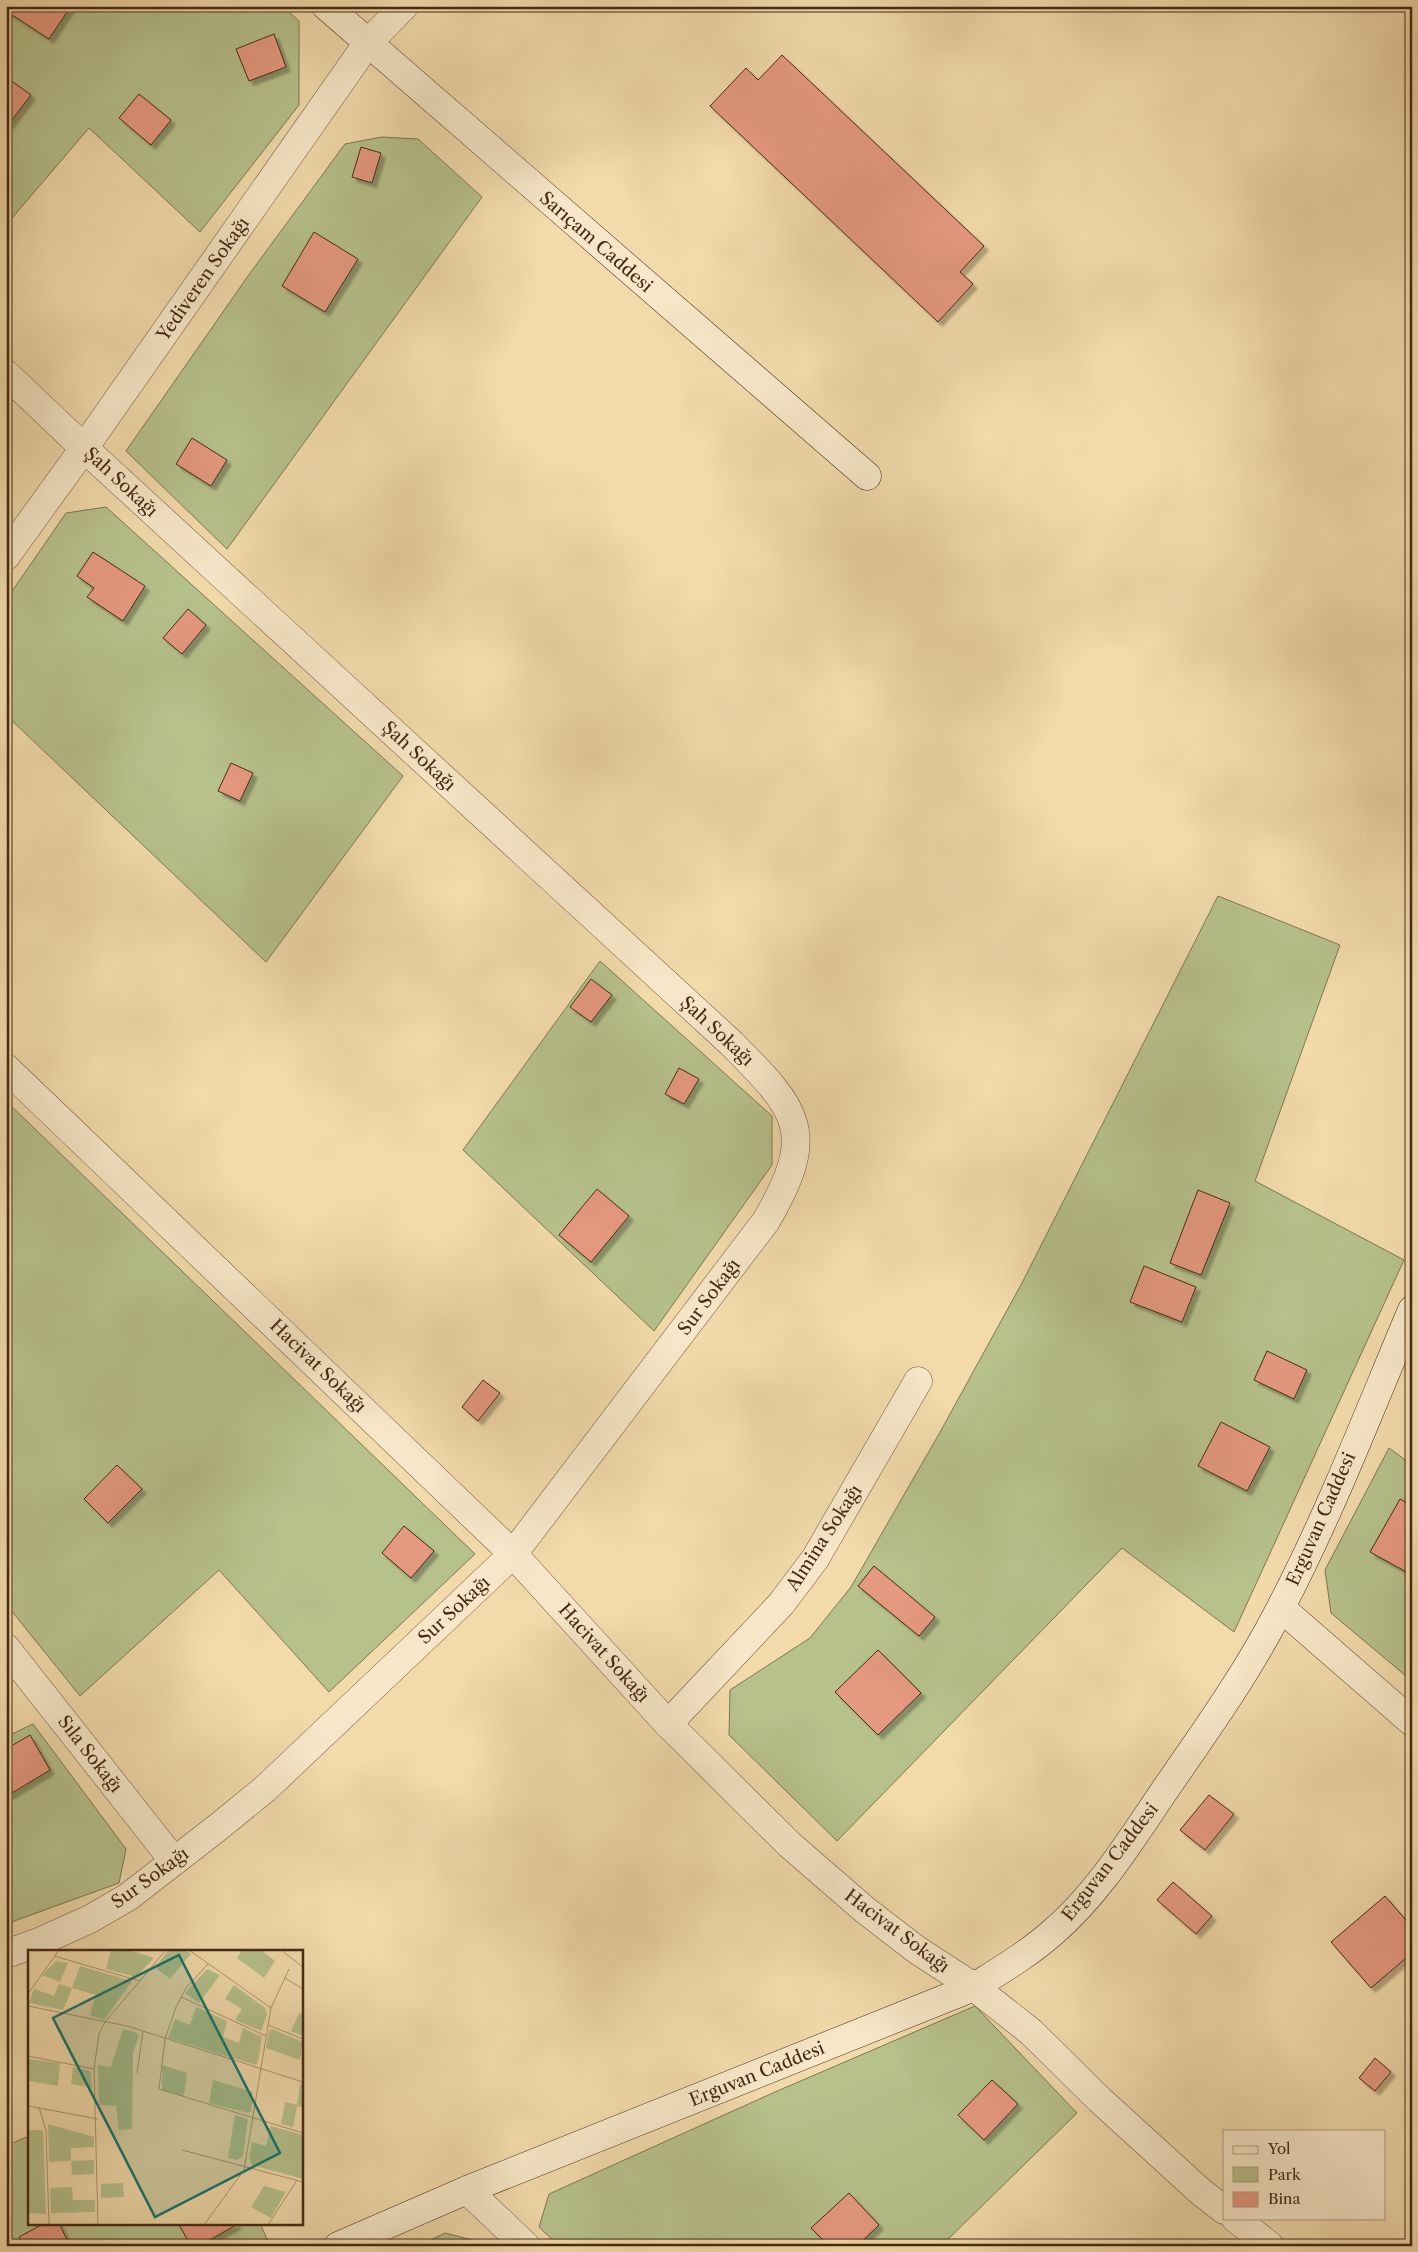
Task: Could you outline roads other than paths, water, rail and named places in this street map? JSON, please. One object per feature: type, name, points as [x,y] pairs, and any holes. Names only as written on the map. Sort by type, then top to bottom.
[{"type":"street","name":"Sarıçam Caddesi","points":[[326,6],[367,44],[867,476]]},
{"type":"street","name":"Yediveren Sokağı","points":[[6,556],[84,448],[367,44],[404,6]]},
{"type":"street","name":"Şah Sokağı","points":[[6,374],[751,1062],[787,1104],[796,1131],[795,1158]]},
{"type":"street","name":"Hacivat Sokağı","points":[[6,1068],[513,1554],[668,1724],[790,1845],[865,1910],[916,1950],[974,1987],[1031,2032],[1100,2100],[1223,2209]]},
{"type":"street","name":"Sur Sokağı","points":[[6,1954],[90,1919],[128,1898],[265,1789],[513,1554],[766,1221],[784,1190],[795,1158]]},
{"type":"street","name":"Erguvan Caddesi","points":[[338,2246],[467,2190],[974,1987],[1012,1964],[1052,1933],[1083,1902],[1123,1851],[1214,1719],[1281,1608],[1348,1461],[1412,1310]]},
{"type":"street","name":"Almina Sokağı","points":[[668,1724],[781,1604],[815,1559],[918,1381]]},
{"type":"street","points":[[1281,1608],[1412,1722]]},
{"type":"street","name":"Sıla Sokağı","points":[[6,1648],[174,1861]]},
{"type":"street","points":[[467,2190],[526,2246]]},
{"type":"street","points":[[1238,2220],[1270,2246]]}]
